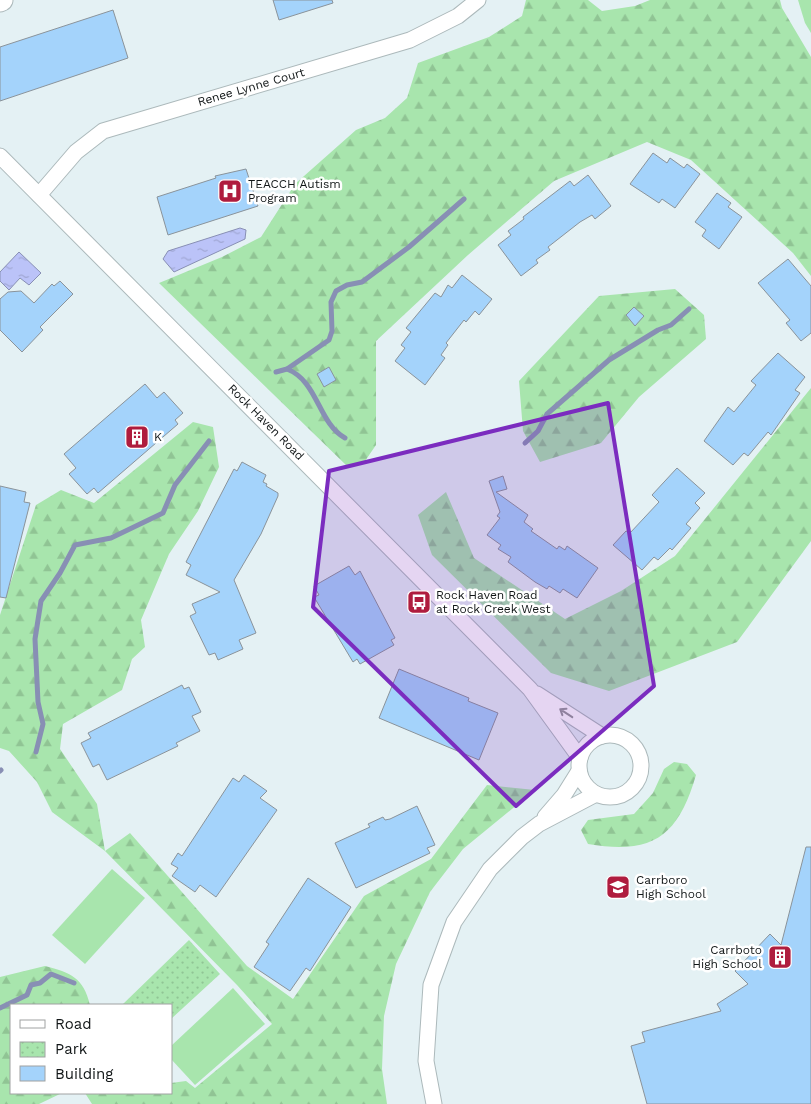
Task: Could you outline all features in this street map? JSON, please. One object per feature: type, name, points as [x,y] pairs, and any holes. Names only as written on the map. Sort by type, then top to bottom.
[{"type":"street","name":"Renee Lynne Court","points":[[39,195],[76,152],[103,131],[410,40],[458,16],[478,0]]},
{"type":"street","name":"Rock Haven Road","points":[[0,156],[530,689],[579,765],[582,780],[596,794],[615,797],[633,788],[641,770],[637,751],[631,744],[614,736],[602,736],[530,689]]},
{"type":"street","points":[[434,1104],[426,1061],[431,985],[454,922],[490,869],[539,824],[564,795],[579,765],[584,749],[592,741],[602,736]]},
{"type":"street","points":[[539,824],[596,794]]},
{"type":"highlighted area","points":[[608,403],[654,686],[516,806],[313,607],[329,471]]},
{"type":"green space","points":[[526,0],[588,0],[602,11],[635,6],[650,0],[780,0],[782,8],[811,57],[811,276],[793,253],[691,160],[647,142],[554,181],[468,255],[376,341],[376,445],[363,464],[347,466],[159,283],[222,257],[261,237],[295,184],[356,130],[385,118],[407,98],[418,63],[489,37],[522,16]]},
{"type":"green space","points":[[798,0],[811,0],[811,33],[805,23]]},
{"type":"green space","points":[[675,289],[704,315],[706,339],[639,397],[601,443],[540,462],[523,431],[519,381],[599,296]]},
{"type":"green space","points":[[811,388],[811,541],[737,642],[609,691],[551,673],[432,555],[418,515],[446,492],[474,558],[565,619],[621,591],[675,556]]},
{"type":"green space","points":[[193,422],[213,427],[219,467],[198,511],[169,554],[141,620],[145,647],[132,659],[122,690],[63,724],[60,749],[97,804],[105,851],[52,812],[37,782],[9,751],[0,748],[0,615],[36,505],[61,490],[94,503]]},
{"type":"green space","points":[[674,762],[687,764],[696,775],[681,813],[671,827],[659,837],[646,843],[629,847],[588,844],[581,830],[588,820],[634,814],[653,793],[664,769]]},
{"type":"green space","points":[[487,785],[535,790],[463,849],[430,892],[396,964],[384,1016],[382,1069],[387,1104],[92,1104],[86,1094],[172,1094],[172,1083],[186,1081],[195,1088],[272,1024],[237,985],[105,851],[130,833],[247,966],[293,999],[364,896],[431,859]]},
{"type":"green space","points":[[112,869],[145,898],[85,964],[52,935]]},
{"type":"green space","points":[[189,940],[220,974],[172,1018],[172,1004],[123,1004]]},
{"type":"green space","points":[[45,966],[62,971],[80,982],[90,1004],[10,1004],[10,1094],[60,1094],[39,1104],[0,1104],[0,977]]},
{"type":"green space","points":[[233,988],[265,1024],[195,1085],[172,1060],[172,1045]]},
{"type":"water","points":[[240,228],[246,230],[245,239],[174,272],[163,259],[168,251]]},
{"type":"water","points":[[19,252],[41,273],[29,285],[20,278],[9,290],[0,281],[0,272]]},
{"type":"building","points":[[273,0],[332,0],[333,3],[279,20]]},
{"type":"building","points":[[113,10],[128,58],[0,101],[0,47]]},
{"type":"building","points":[[653,153],[667,163],[670,158],[684,168],[687,164],[700,174],[675,208],[662,199],[659,203],[630,184]]},
{"type":"building","points":[[246,169],[258,206],[168,235],[157,197],[216,178],[215,176]]},
{"type":"building","points":[[588,175],[611,206],[595,219],[592,215],[580,222],[548,247],[550,250],[536,260],[538,263],[521,276],[498,245],[511,235],[508,231],[524,219],[523,217],[570,181],[574,186]]},
{"type":"building","points":[[717,193],[731,203],[728,207],[742,217],[719,249],[702,236],[706,230],[695,222]]},
{"type":"building","points":[[788,259],[811,286],[811,333],[801,341],[786,323],[790,320],[758,283]]},
{"type":"building","points":[[462,275],[492,299],[479,315],[475,311],[466,322],[464,320],[446,343],[448,345],[441,355],[445,358],[425,385],[395,361],[405,348],[401,345],[411,332],[406,328],[435,293],[441,297],[448,285],[452,288]]},
{"type":"building","points":[[60,281],[73,294],[40,327],[43,330],[22,352],[0,330],[0,299],[8,292],[21,291],[34,303],[52,284],[54,286]]},
{"type":"building","points":[[634,307],[644,316],[635,326],[626,315]]},
{"type":"building","points":[[778,353],[805,377],[795,390],[800,393],[771,435],[768,432],[748,456],[744,453],[733,465],[704,441],[728,407],[734,412],[756,385],[751,381]]},
{"type":"building","points":[[329,367],[336,380],[324,387],[317,374]]},
{"type":"building","name":"K","points":[[145,384],[157,398],[164,392],[183,413],[175,420],[178,424],[98,493],[94,488],[87,494],[69,474],[76,468],[64,454]]},
{"type":"building","points":[[242,462],[266,475],[263,482],[278,493],[278,496],[261,534],[234,580],[256,633],[239,640],[243,649],[218,660],[215,653],[209,655],[190,616],[196,613],[192,604],[220,592],[186,575],[191,565],[186,562],[234,469],[237,471]]},
{"type":"building","points":[[677,468],[705,493],[695,503],[700,508],[686,524],[691,528],[672,550],[670,548],[658,560],[654,557],[642,570],[613,545],[626,531],[630,533],[659,502],[652,495]]},
{"type":"building","points":[[503,476],[507,489],[496,492],[528,515],[524,522],[533,529],[531,531],[557,549],[559,546],[565,550],[567,546],[598,568],[577,598],[563,589],[560,593],[549,586],[547,589],[535,582],[508,562],[511,557],[498,549],[501,545],[487,535],[500,518],[497,516],[500,512],[489,481]]},
{"type":"building","points":[[0,486],[26,492],[24,502],[30,503],[6,598],[0,597]]},
{"type":"building","points":[[349,566],[355,575],[360,571],[395,638],[391,640],[394,645],[360,664],[357,659],[353,662],[314,597],[319,595],[314,586]]},
{"type":"building","points":[[399,669],[469,698],[468,701],[498,713],[479,760],[379,718]]},
{"type":"building","points":[[182,685],[184,689],[189,687],[201,712],[192,716],[200,731],[176,743],[178,746],[107,780],[99,764],[93,767],[81,743],[91,738],[88,733]]},
{"type":"building","points":[[244,775],[267,791],[260,798],[277,810],[216,897],[200,885],[195,892],[172,876],[178,868],[171,864],[178,853],[182,856],[233,778],[239,782]]},
{"type":"building","points":[[417,806],[435,845],[427,848],[430,853],[356,888],[335,843],[370,827],[368,824],[383,817],[385,820],[390,819]]},
{"type":"building","name":"Carrboto High School","points":[[806,847],[811,847],[811,1104],[647,1104],[631,1046],[645,1042],[642,1032],[721,1011],[717,1004],[748,984],[735,971],[770,934],[781,945]]},
{"type":"building","points":[[308,878],[351,907],[310,971],[306,968],[290,991],[254,967],[269,944],[266,942]]},
{"type":"waterway","points":[[276,372],[287,369],[329,340],[332,331],[331,302],[336,291],[347,285],[362,282],[409,247],[464,199]]},
{"type":"waterway","points":[[525,443],[538,431],[547,414],[609,360],[658,330],[671,325],[689,309]]},
{"type":"waterway","points":[[287,369],[305,383],[329,423],[345,438]]},
{"type":"waterway","points":[[36,752],[43,724],[38,702],[35,639],[41,601],[60,573],[75,545],[111,538],[163,513],[175,485],[209,441]]},
{"type":"waterway","points":[[0,1008],[27,995],[31,985],[40,983],[51,974],[74,983]]},
{"type":"place","name":"TEACCH Autism Program","points":[[230,191]]},
{"type":"place","name":"K","points":[[137,437]]},
{"type":"place","name":"Rock Haven Road at Rock Creek West","points":[[419,602]]},
{"type":"place","name":"Carrboro High School","points":[[618,887]]},
{"type":"place","name":"Carrboto High School","points":[[780,957]]}]
